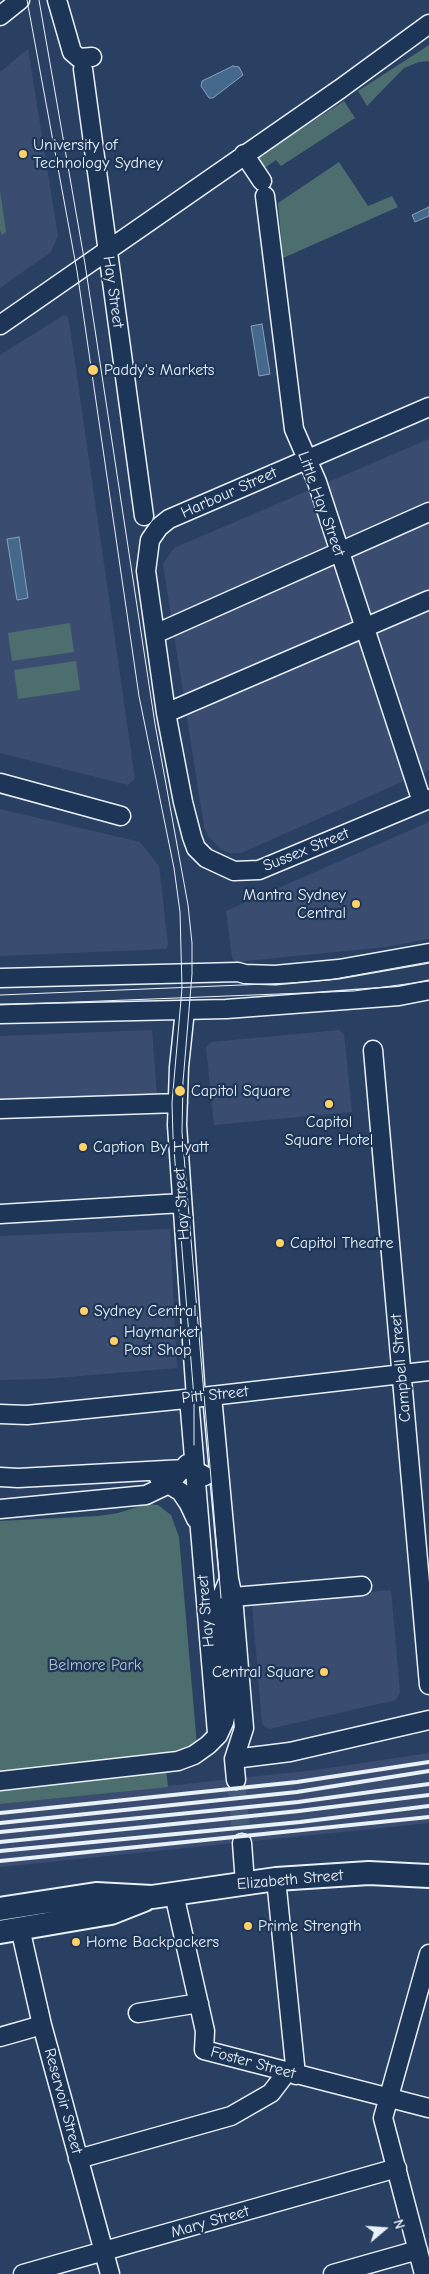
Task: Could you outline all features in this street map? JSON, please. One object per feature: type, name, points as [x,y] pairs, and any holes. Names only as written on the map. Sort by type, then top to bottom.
[{"type":"main road","name":"Elizabeth Street","points":[[0,1909],[96,1894],[163,1895],[276,1878],[369,1873],[429,1876]]},
{"type":"main road","name":"Elizabeth Street","points":[[10,1930],[111,1913],[163,1895]]},
{"type":"street","points":[[0,16],[20,0]]},
{"type":"street","name":"Hay Street","points":[[57,0],[72,52],[88,63],[107,249],[144,516]]},
{"type":"street","points":[[0,326],[429,24]]},
{"type":"street","name":"Little Hay Street","points":[[244,154],[263,188],[294,429],[317,482],[364,627],[425,800]]},
{"type":"street","name":"Harbour Street","points":[[155,634],[146,561],[150,540],[159,527],[195,507],[429,407]]},
{"type":"street","points":[[429,512],[155,634],[166,712],[429,600]]},
{"type":"street","name":"Sussex Street","points":[[166,712],[192,837],[196,848],[206,858],[227,868],[250,872],[269,868],[425,800]]},
{"type":"street","points":[[0,783],[121,816]]},
{"type":"street","points":[[0,978],[238,972],[275,975],[339,968],[429,954]]},
{"type":"street","points":[[0,1014],[226,1010],[399,996],[429,990]]},
{"type":"street","name":"Hay Street","points":[[185,1010],[178,1102],[178,1151],[199,1397],[222,1498],[229,1579],[233,1597],[244,1728],[234,1759],[236,1780]]},
{"type":"street","name":"Campbell Street","points":[[374,1050],[429,1685]]},
{"type":"street","points":[[0,1109],[178,1102]]},
{"type":"street","points":[[0,1214],[182,1203]]},
{"type":"street","name":"Pitt Street","points":[[0,1414],[27,1415],[429,1371]]},
{"type":"street","name":"Hay Street","points":[[199,1397],[190,1470],[199,1526],[216,1731],[234,1759]]},
{"type":"street","points":[[0,1509],[138,1497],[153,1493],[190,1470]]},
{"type":"street","points":[[0,1477],[18,1478],[106,1472],[190,1470],[212,1483],[222,1498]]},
{"type":"street","points":[[149,1472],[169,1484],[185,1497],[199,1526]]},
{"type":"street","points":[[0,1780],[178,1761],[194,1755],[218,1734],[224,1722],[229,1689],[221,1598],[229,1579]]},
{"type":"street","points":[[233,1597],[362,1586]]},
{"type":"street","points":[[234,1759],[290,1752],[429,1720]]},
{"type":"street","points":[[242,1843],[246,1883]]},
{"type":"street","points":[[78,2159],[231,2116],[271,2093],[291,2074],[276,1878]]},
{"type":"street","name":"Foster Street","points":[[163,1895],[199,2003],[205,2031],[204,2050],[291,2074],[389,2096],[429,2108]]},
{"type":"street","name":"Reservoir Street","points":[[10,1930],[42,2025],[110,2274]]},
{"type":"street","points":[[333,2274],[423,2259],[383,2118],[429,1954]]},
{"type":"street","points":[[138,2013],[199,2003]]},
{"type":"street","points":[[0,2037],[42,2025]]},
{"type":"street","name":"Mary Street","points":[[24,2274],[397,2168]]},
{"type":"shaded area","name":"University of Technology Sydney","points":[[28,49],[58,236],[51,252],[0,288],[0,72]]},
{"type":"shaded area","points":[[233,66],[239,67],[243,75],[213,98],[209,98],[201,86],[202,81]]},
{"type":"shaded area","points":[[429,207],[429,216],[415,222],[412,215]]},
{"type":"shaded area","name":"Paddy's Markets","points":[[64,315],[68,317],[69,321],[135,779],[128,785],[0,753],[0,355]]},
{"type":"shaded area","points":[[262,324],[270,374],[259,376],[251,326]]},
{"type":"shaded area","points":[[429,439],[429,770],[241,853],[230,853],[222,850],[208,836],[204,826],[163,564],[174,548]]},
{"type":"shaded area","points":[[19,537],[28,598],[17,600],[7,539]]},
{"type":"shaded area","points":[[0,809],[140,842],[159,866],[168,944],[166,949],[0,956]]},
{"type":"shaded area","points":[[429,822],[429,939],[385,947],[236,962],[232,958],[226,911]]},
{"type":"shaded area","points":[[152,1030],[157,1096],[0,1101],[0,1036]]},
{"type":"shaded area","name":"Capitol Square","points":[[339,1030],[344,1034],[352,1112],[214,1125],[206,1047],[212,1042]]},
{"type":"shaded area","name":"Sydney Central","points":[[170,1229],[177,1368],[44,1379],[0,1380],[0,1236]]},
{"type":"shaded area","name":"Central Square","points":[[391,1590],[400,1692],[396,1700],[269,1729],[262,1724],[252,1603]]},
{"type":"shaded area","points":[[429,1753],[429,1823],[0,1867],[0,1804],[315,1770]]},
{"type":"green space","points":[[429,45],[429,61],[419,62],[404,68],[367,106],[358,91]]},
{"type":"green space","points":[[344,101],[355,118],[281,166],[276,160],[259,172],[252,160]]},
{"type":"green space","points":[[339,162],[368,206],[392,196],[398,207],[283,258],[278,203]]},
{"type":"green space","points":[[0,190],[6,232],[2,235],[0,230]]},
{"type":"green space","points":[[70,623],[74,652],[12,661],[8,633]]},
{"type":"green space","points":[[76,661],[80,690],[18,699],[14,670]]},
{"type":"green space","name":"Belmore Park","points":[[147,1504],[158,1505],[171,1515],[179,1537],[197,1746],[187,1751],[0,1773],[0,1521],[98,1516],[118,1513]]},
{"type":"green space","points":[[166,1769],[168,1787],[0,1804],[0,1787]]},
{"type":"tunnel","points":[[236,1780],[242,1843]]},
{"type":"tram line","points":[[27,0],[77,271],[139,696],[174,868],[180,912],[182,988],[172,1103],[173,1137],[194,1398],[194,1445]]},
{"type":"tram line","points":[[39,0],[85,264],[155,724],[188,905],[192,943],[192,974],[183,1082],[182,1132],[221,1598]]},
{"type":"tram line","points":[[0,995],[290,983],[329,980],[429,962]]},
{"type":"tram line","points":[[0,1005],[354,991],[429,981]]},
{"type":"railway","points":[[0,1813],[297,1782],[429,1762]]},
{"type":"railway","points":[[0,1823],[297,1792],[429,1771]]},
{"type":"railway","points":[[0,1832],[298,1802],[429,1784]]},
{"type":"railway","points":[[0,1842],[299,1811],[429,1795]]},
{"type":"railway","points":[[0,1851],[300,1822],[429,1806]]},
{"type":"railway","points":[[0,1861],[429,1817]]},
{"type":"place","name":"University of Technology Sydney","points":[[23,154]]},
{"type":"place","name":"Paddy's Markets","points":[[93,370]]},
{"type":"place","name":"Mantra Sydney Central","points":[[356,904]]},
{"type":"place","name":"Capitol Square","points":[[180,1091]]},
{"type":"place","name":"Capitol Square Hotel","points":[[329,1104]]},
{"type":"place","name":"Caption By Hyatt","points":[[83,1147]]},
{"type":"place","name":"Capitol Theatre","points":[[280,1243]]},
{"type":"place","name":"Sydney Central","points":[[84,1311]]},
{"type":"place","name":"Haymarket Post Shop","points":[[114,1341]]},
{"type":"place","name":"Central Square","points":[[324,1672]]},
{"type":"place","name":"Prime Strength","points":[[248,1926]]},
{"type":"place","name":"Home Backpackers","points":[[76,1942]]}]
